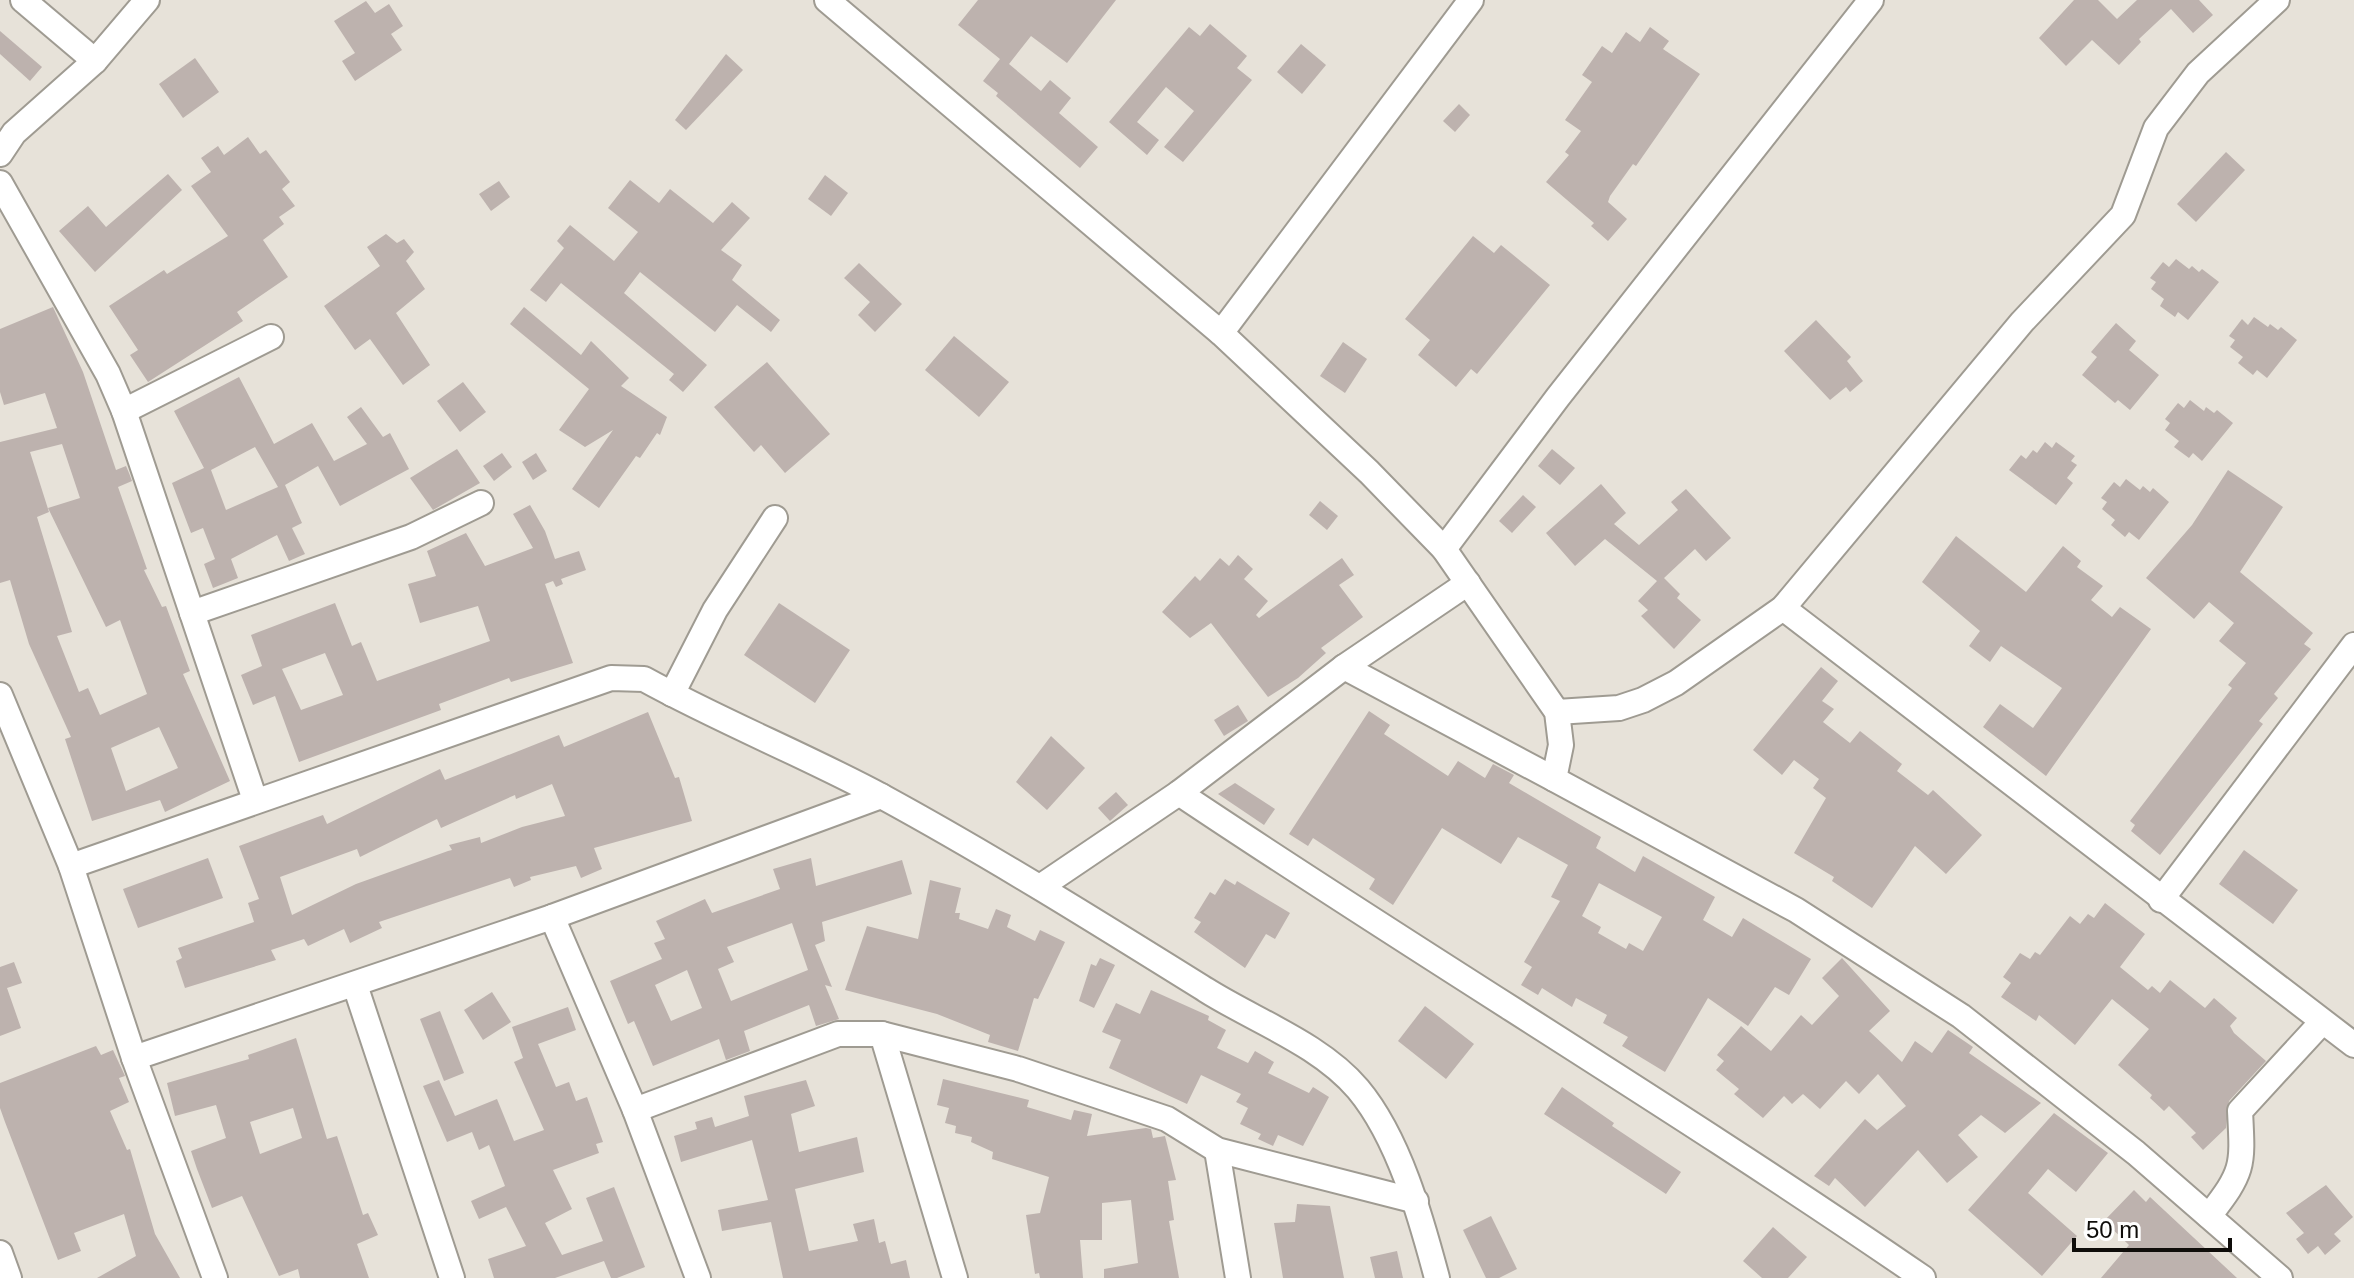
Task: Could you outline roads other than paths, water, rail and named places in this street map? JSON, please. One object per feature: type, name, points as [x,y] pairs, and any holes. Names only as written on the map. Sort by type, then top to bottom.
[{"type":"street","points":[[23,0],[95,61]]},
{"type":"street","points":[[0,154],[14,133],[95,61],[147,0]]},
{"type":"street","points":[[827,0],[1221,333],[1369,472],[1444,549],[1557,712],[1561,745],[1554,779]]},
{"type":"street","points":[[1221,333],[1471,0]]},
{"type":"street","points":[[1444,549],[1558,397],[1871,0]]},
{"type":"street","points":[[1557,712],[1619,708],[1643,700],[1676,683],[1783,608],[2022,322],[2123,215],[2156,128],[2198,73],[2277,0]]},
{"type":"street","points":[[0,183],[108,374],[124,411],[255,800]]},
{"type":"street","points":[[124,411],[271,337]]},
{"type":"street","points":[[192,613],[411,537],[481,503]]},
{"type":"street","points":[[672,694],[715,610],[775,518]]},
{"type":"street","points":[[1040,887],[1179,793],[1344,667],[1468,583]]},
{"type":"street","points":[[1783,608],[2354,1045]]},
{"type":"street","points":[[2161,900],[2354,645]]},
{"type":"street","points":[[1344,667],[1796,910],[1961,1016],[2048,1081],[2280,1278]]},
{"type":"street","points":[[71,866],[611,678],[644,679],[881,796],[1040,887],[1244,1014],[1307,1048],[1344,1075],[1371,1110],[1416,1201],[1437,1278]]},
{"type":"street","points":[[0,695],[71,866],[134,1058],[215,1278]]},
{"type":"street","points":[[1179,793],[1347,906],[1753,1162],[1923,1278]]},
{"type":"street","points":[[134,1058],[552,917],[881,796]]},
{"type":"street","points":[[552,917],[635,1110],[698,1278]]},
{"type":"street","points":[[355,985],[452,1278]]},
{"type":"street","points":[[2209,1216],[2231,1188],[2243,1162],[2240,1111],[2322,1022]]},
{"type":"street","points":[[635,1110],[838,1034],[882,1034],[1018,1069],[1167,1119],[1217,1150],[1416,1201]]},
{"type":"street","points":[[882,1034],[955,1278]]},
{"type":"street","points":[[1217,1150],[1238,1278]]},
{"type":"street","points":[[0,1253],[9,1278]]}]
